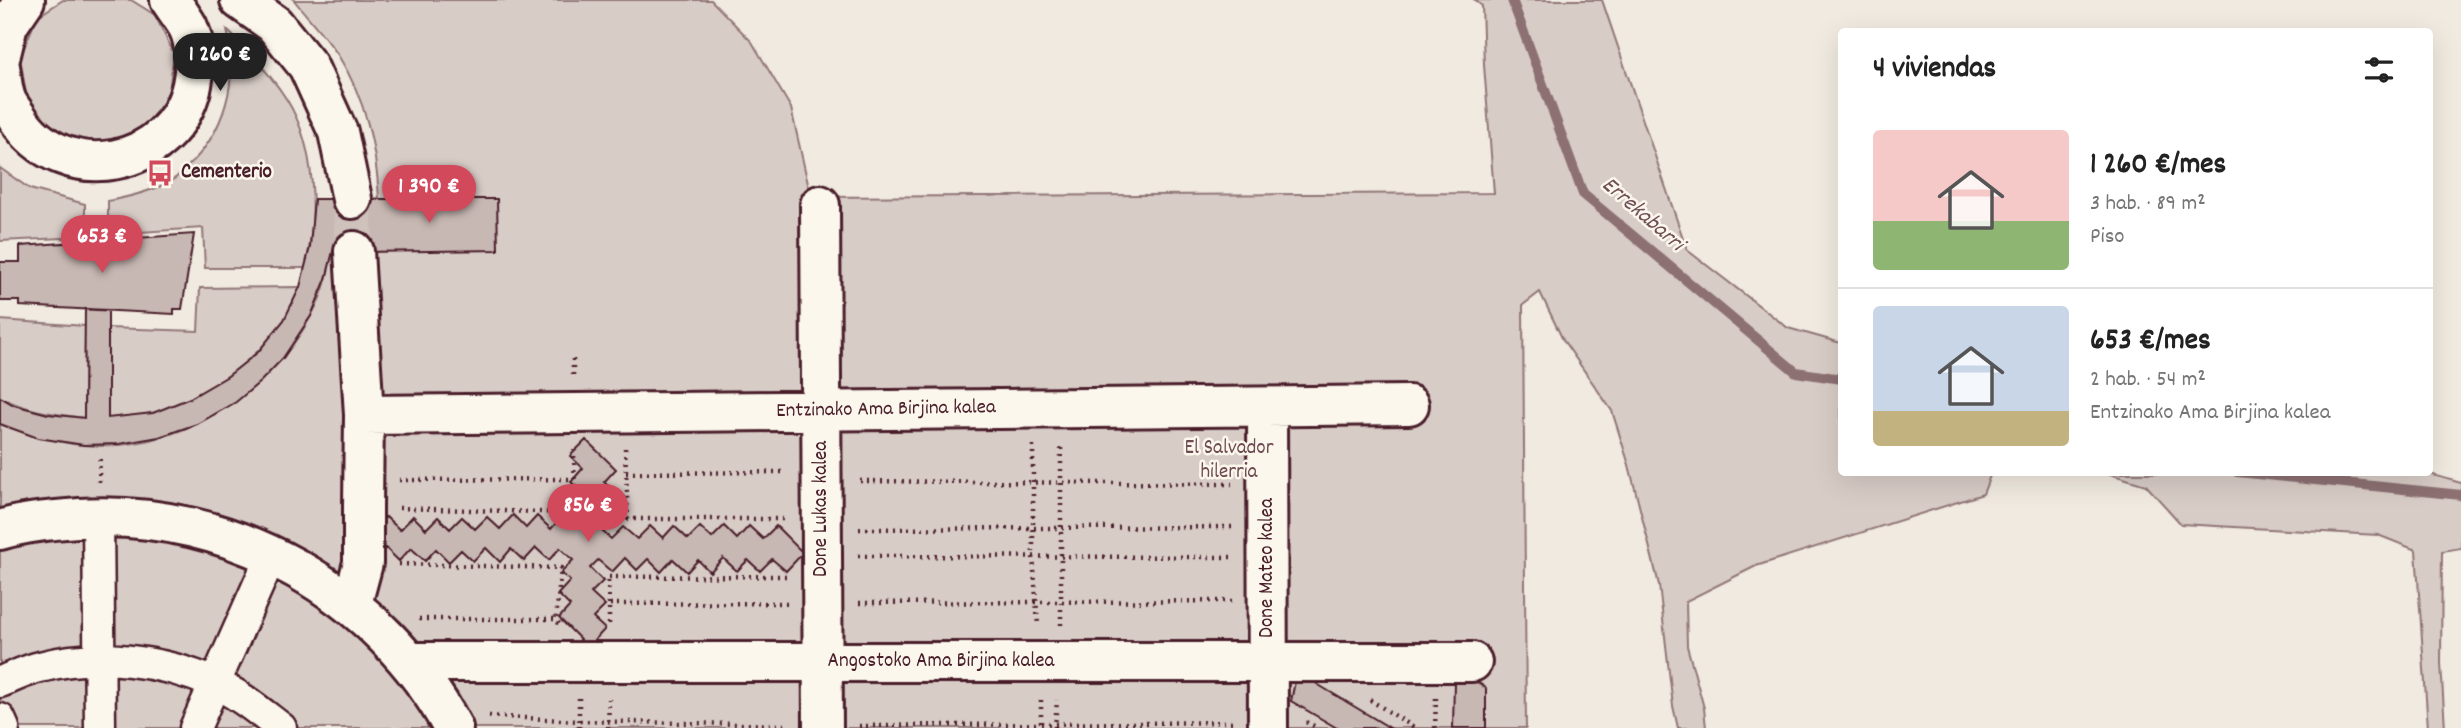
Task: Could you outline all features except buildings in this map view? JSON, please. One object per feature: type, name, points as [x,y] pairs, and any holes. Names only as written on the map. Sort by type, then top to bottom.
[{"type":"street","points":[[0,58],[8,25],[25,0]]},
{"type":"street","points":[[0,67],[6,100],[27,133],[58,154],[96,163],[134,155],[166,135],[188,104],[196,66],[189,29],[170,0]]},
{"type":"street","points":[[240,0],[274,24],[308,66],[338,132],[352,199]]},
{"type":"street","name":"Done Lukas kalea","points":[[820,205],[823,728]]},
{"type":"street","points":[[354,251],[364,415],[360,612]]},
{"type":"street","name":"Entzinako Ama Birjina kalea","points":[[364,415],[1409,405]]},
{"type":"street","name":"Done Mateo kalea","points":[[1267,407],[1268,728]]},
{"type":"street","points":[[98,517],[100,728]]},
{"type":"street","points":[[0,530],[52,520],[143,518],[187,526],[272,554],[313,577],[360,612],[410,662],[453,728]]},
{"type":"street","points":[[195,728],[272,554]]},
{"type":"street","points":[[0,682],[40,667],[100,659],[159,665],[215,683],[251,704],[281,728]]},
{"type":"street","name":"Angostoko Ama Birjina kalea","points":[[410,662],[1472,662]]},
{"type":"street","points":[[0,719],[4,728]]},
{"type":"path","points":[[573,359],[573,386]]},
{"type":"path","points":[[1046,409],[1033,482],[1033,556],[1036,602],[1051,662],[1055,728]]},
{"type":"path","points":[[1041,728],[1061,602],[1063,528],[1063,482],[1046,409]]},
{"type":"path","points":[[624,413],[628,519],[822,563],[1036,602],[1268,601]]},
{"type":"path","points":[[363,494],[575,513],[574,439]]},
{"type":"path","points":[[626,473],[822,471],[840,480],[1267,484]]},
{"type":"path","points":[[363,494],[575,479]]},
{"type":"path","points":[[609,604],[822,563],[842,529],[1063,528],[1268,542]]},
{"type":"path","points":[[579,728],[609,604],[608,577],[822,563],[1061,556],[1268,542]]},
{"type":"path","points":[[363,563],[561,568],[556,620]]},
{"type":"path","points":[[360,612],[556,620],[595,662],[608,728]]},
{"type":"green space","points":[[63,0],[131,0],[155,15],[174,54],[168,98],[140,131],[98,144],[56,133],[27,100],[20,57],[37,17]]},
{"type":"green space","name":"El Salvador hilerria","points":[[294,0],[711,0],[752,42],[791,108],[811,197],[1494,193],[1482,6],[1475,0],[1602,0],[1687,250],[1788,328],[1838,342],[1838,476],[1990,476],[1983,494],[1756,566],[1686,601],[1687,646],[1704,708],[1706,728],[1678,728],[1659,585],[1629,465],[1612,411],[1563,340],[1540,292],[1523,305],[1526,728],[0,728],[0,424],[61,442],[82,445],[117,445],[151,440],[184,429],[215,414],[244,394],[270,371],[293,345],[320,296],[338,230],[361,199],[379,198],[368,124],[348,72],[328,41]]},
{"type":"green space","points":[[227,30],[259,63],[280,90],[297,119],[304,139],[313,204],[305,268],[205,268],[203,228],[108,234],[108,201],[132,196],[172,181],[211,139],[226,105],[230,86]]},
{"type":"green space","points":[[0,168],[30,189],[85,204],[85,237],[0,241]]},
{"type":"green space","points":[[300,287],[286,317],[273,335],[225,378],[169,408],[146,414],[108,418],[108,328],[198,331],[200,288]]},
{"type":"green space","points":[[0,320],[85,326],[84,418],[30,409],[0,397]]},
{"type":"green space","points":[[2433,475],[2461,483],[2461,548],[2442,551],[2441,663],[2445,728],[2428,728],[2416,550],[2378,535],[2181,524],[2146,485],[2117,476]]},
{"type":"waterway","name":"Errekabarri","points":[[1512,0],[1583,194],[1796,372],[1838,379]]},
{"type":"waterway","name":"Errekabarri","points":[[2276,476],[2461,495]]},
{"type":"tunnel","points":[[352,199],[354,251]]},
{"type":"place","name":"Cementerio","points":[[160,173]]}]
